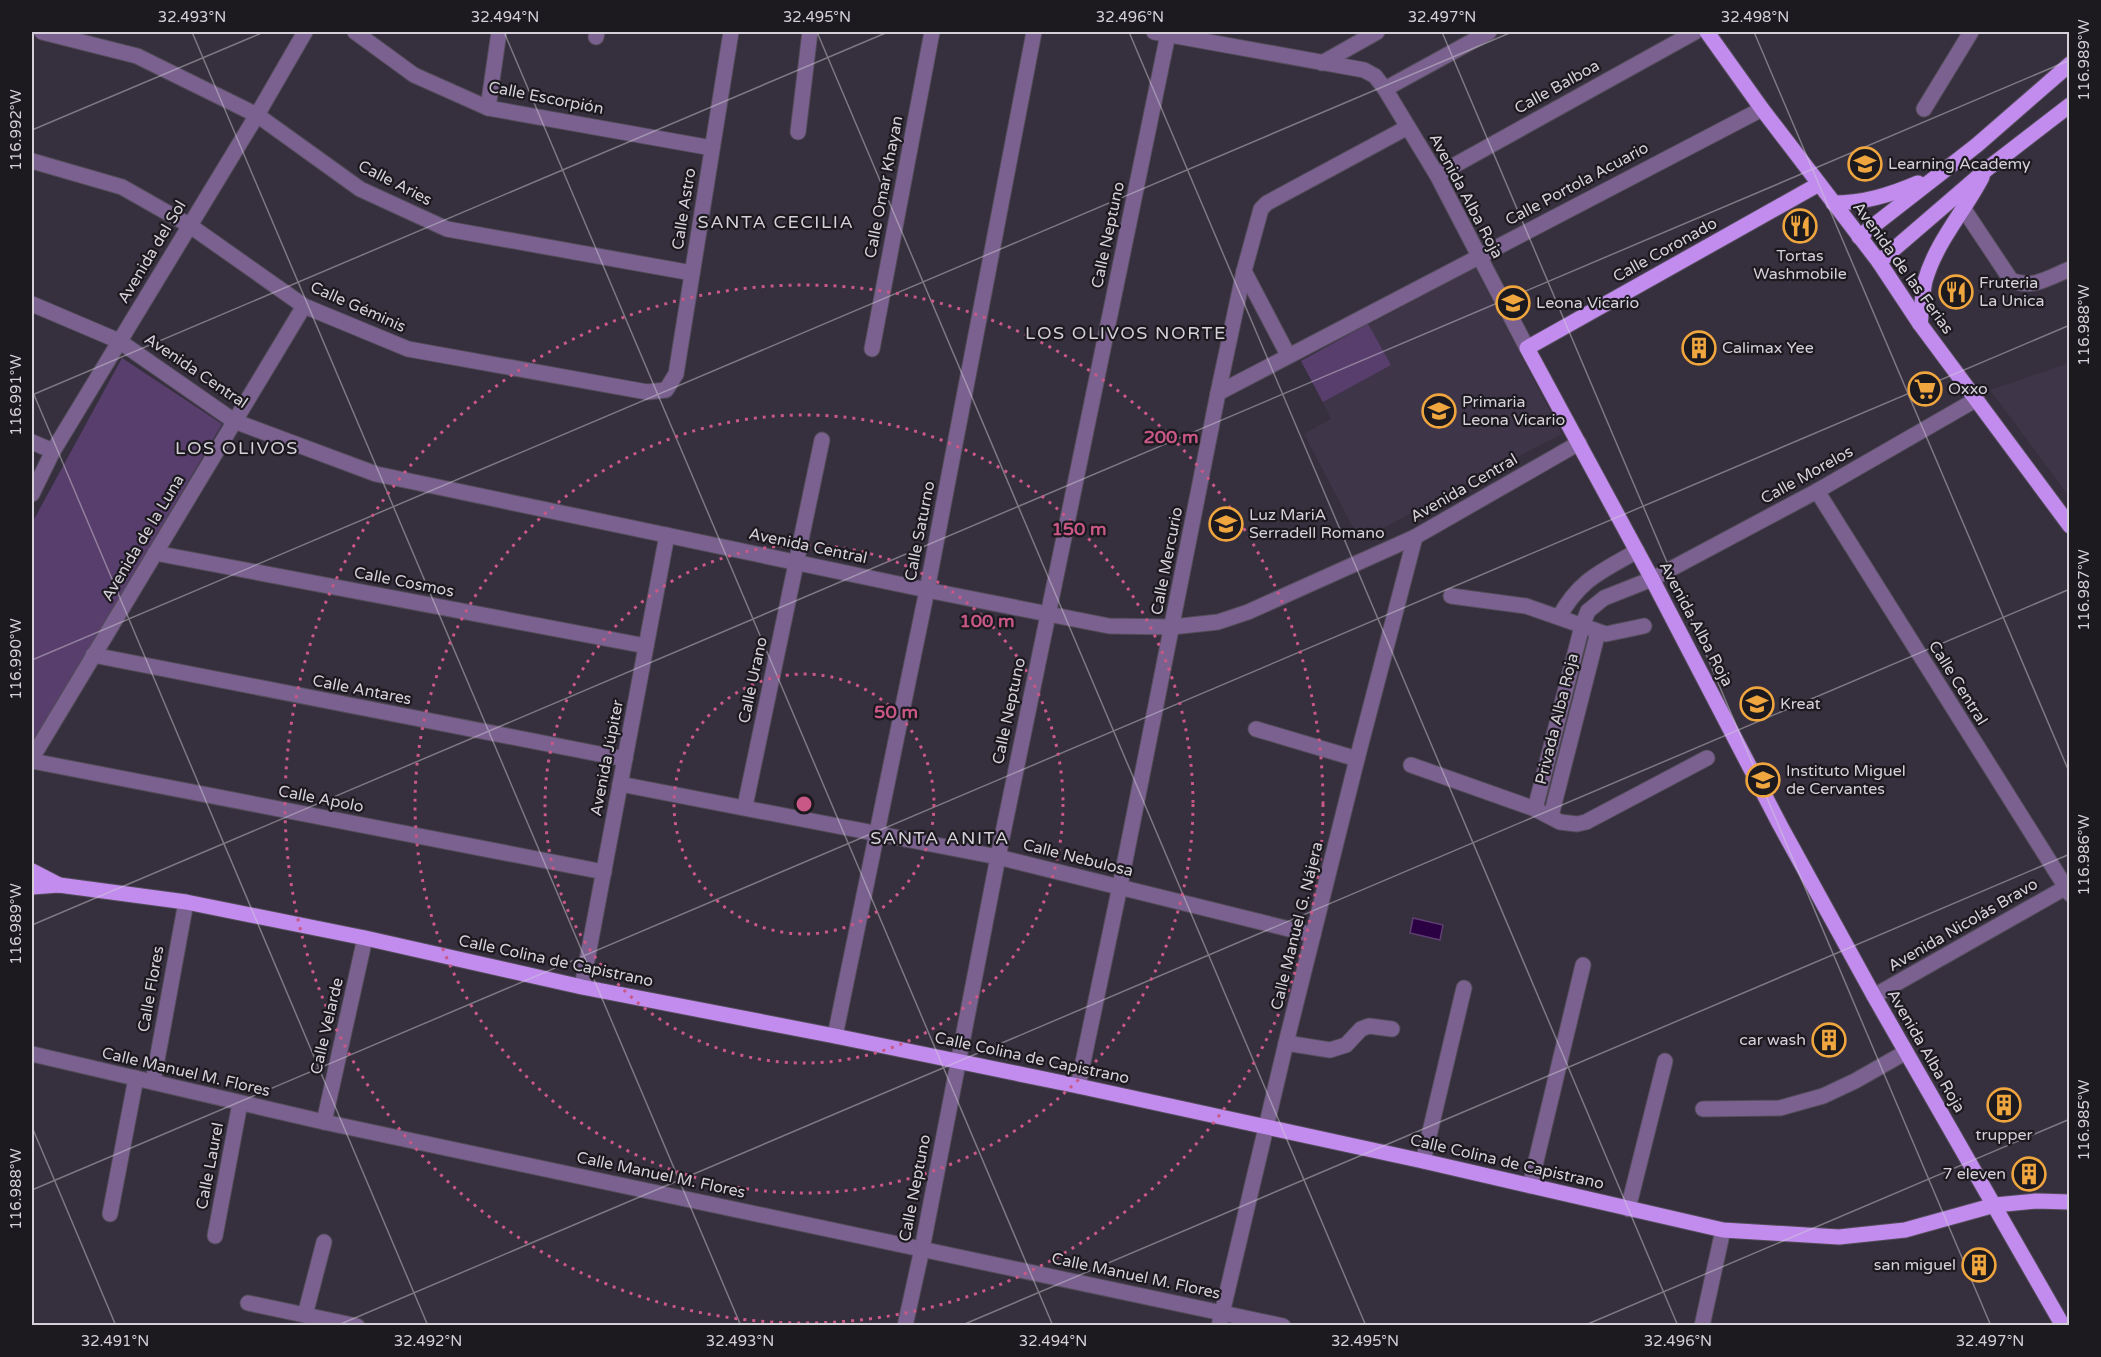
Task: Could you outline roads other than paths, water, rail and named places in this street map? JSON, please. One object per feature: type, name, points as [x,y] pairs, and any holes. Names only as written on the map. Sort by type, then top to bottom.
[{"type":"main road","name":"Avenida de las Ferias","points":[[1707,32],[1879,262],[1920,324],[2070,526]]},
{"type":"main road","points":[[1859,237],[1977,145],[2070,64]]},
{"type":"main road","points":[[1879,262],[1987,170],[2070,105]]},
{"type":"main road","points":[[1920,324],[1925,283],[1932,261],[1987,170]]},
{"type":"main road","points":[[1833,203],[1874,200],[1938,175]]},
{"type":"main road","name":"Calle Coronado","points":[[1527,348],[1820,184]]},
{"type":"main road","name":"Avenida Alba Roja","points":[[1527,348],[1652,579],[1780,825],[1874,996],[2063,1326]]},
{"type":"main road","name":"Calle Colina de Capistrano","points":[[33,877],[59,885],[186,902],[364,938],[582,987],[958,1060],[1423,1161],[1723,1230],[1839,1237],[1905,1230],[1995,1205],[2036,1201],[2070,1202]]},
{"type":"street","name":"Calle Aries","points":[[42,32],[137,56],[257,115],[360,189],[447,229],[692,273]]},
{"type":"street","name":"Avenida del Sol","points":[[32,494],[53,451],[305,32]]},
{"type":"street","name":"Calle Escorpión","points":[[355,32],[414,75],[488,108],[712,148]]},
{"type":"street","points":[[488,108],[499,32]]},
{"type":"street","name":"Calle Astro","points":[[666,390],[676,374],[731,32]]},
{"type":"street","points":[[798,132],[810,32]]},
{"type":"street","name":"Calle Omar Khayan","points":[[872,349],[932,32]]},
{"type":"street","name":"Calle Saturno","points":[[835,1036],[927,590],[1034,32]]},
{"type":"street","points":[[1161,33],[1322,63],[1377,32]]},
{"type":"street","points":[[1385,88],[1489,32]]},
{"type":"street","name":"Calle Balboa","points":[[1437,175],[1695,32]]},
{"type":"street","points":[[1924,109],[1971,32]]},
{"type":"street","name":"Calle Neptuno","points":[[905,1326],[1161,33]]},
{"type":"street","name":"Avenida Alba Roja","points":[[1322,63],[1364,70],[1375,76],[1385,88],[1437,175],[1527,348]]},
{"type":"street","name":"Calle Portola Acuario","points":[[1218,393],[1762,108]]},
{"type":"street","name":"Calle Mercurio","points":[[1078,1086],[1218,393],[1244,271],[1261,209],[1267,203],[1408,127]]},
{"type":"street","name":"Calle Géminis","points":[[32,161],[122,187],[189,225],[304,306],[408,350],[647,393],[666,390]]},
{"type":"street","points":[[1963,208],[2011,280],[2021,285],[2032,284],[2070,269]]},
{"type":"street","points":[[1244,271],[1288,355]]},
{"type":"street","name":"Avenida Central","points":[[32,304],[119,341],[234,421],[376,474],[1047,615],[1109,626],[1172,627],[1218,622],[1248,612],[1415,537],[1579,443]]},
{"type":"street","name":"Avenida de la Luna","points":[[32,759],[304,306]]},
{"type":"street","name":"Calle Morelos","points":[[1582,626],[1588,611],[1595,603],[1652,579],[1817,491],[1977,399]]},
{"type":"street","name":"Calle Urano","points":[[745,806],[822,440]]},
{"type":"street","points":[[32,442],[53,451]]},
{"type":"street","name":"Calle Central","points":[[1817,491],[2068,889]]},
{"type":"street","name":"Avenida Júpiter","points":[[582,987],[666,535]]},
{"type":"street","name":"Calle Manuel G. Nájera","points":[[1221,1319],[1286,1043],[1415,537]]},
{"type":"street","points":[[1559,617],[1569,598],[1582,584],[1637,552]]},
{"type":"street","name":"Calle Cosmos","points":[[155,553],[646,646]]},
{"type":"street","points":[[1450,596],[1526,606],[1606,634],[1644,626]]},
{"type":"street","name":"Privada Alba Roja","points":[[1535,809],[1582,626]]},
{"type":"street","name":"Privada Alba Roja","points":[[1551,816],[1598,632]]},
{"type":"street","name":"Calle Antares","points":[[93,656],[625,759]]},
{"type":"street","points":[[1256,729],[1357,759]]},
{"type":"street","name":"Privada Alba Roja","points":[[1411,765],[1535,809],[1560,822],[1569,824],[1586,822],[1707,758]]},
{"type":"street","name":"Calle Apolo","points":[[32,759],[604,872]]},
{"type":"street","name":"Calle Nebulosa","points":[[620,784],[745,806],[998,857],[1314,935]]},
{"type":"street","name":"Avenida Nicolás Bravo","points":[[1874,996],[2068,889]]},
{"type":"street","name":"Calle Flores","points":[[153,1082],[186,902]]},
{"type":"street","name":"Calle Velarde","points":[[324,1122],[364,938]]},
{"type":"street","points":[[1530,1186],[1583,965]]},
{"type":"street","points":[[1423,1161],[1464,988]]},
{"type":"street","points":[[1286,1043],[1330,1050],[1346,1045],[1361,1029],[1369,1026],[1392,1029]]},
{"type":"street","points":[[1703,1109],[1780,1108],[1823,1096],[1855,1082],[1906,1052]]},
{"type":"street","name":"Calle Manuel M. Flores","points":[[32,1054],[324,1122],[922,1249],[1221,1319],[1283,1326]]},
{"type":"street","points":[[1628,1209],[1665,1061]]},
{"type":"street","points":[[110,1214],[136,1078]]},
{"type":"street","name":"Calle Laurel","points":[[215,1236],[240,1103]]},
{"type":"street","points":[[1702,1326],[1723,1230]]},
{"type":"street","points":[[305,1315],[324,1242]]},
{"type":"street","points":[[248,1303],[357,1326]]},
{"type":"place","name":"Learning Academy","points":[[1865,164]]},
{"type":"place","name":"Tortas Washmobile","points":[[1800,226]]},
{"type":"place","name":"Fruteria La Unica","points":[[1956,292]]},
{"type":"place","name":"Leona Vicario","points":[[1513,303]]},
{"type":"place","name":"Calimax Yee","points":[[1699,348]]},
{"type":"place","name":"Oxxo","points":[[1925,389]]},
{"type":"place","name":"Primaria Leona Vicario","points":[[1439,411]]},
{"type":"place","name":"Luz MariA Serradell Romano","points":[[1226,524]]},
{"type":"place","name":"Kreat","points":[[1757,704]]},
{"type":"place","name":"Instituto Miguel de Cervantes","points":[[1763,780]]},
{"type":"place","name":"car wash","points":[[1829,1040]]},
{"type":"place","name":"trupper","points":[[2004,1105]]},
{"type":"place","name":"7 eleven","points":[[2029,1174]]},
{"type":"place","name":"san miguel","points":[[1979,1265]]},
{"type":"district","name":"SANTA CECILIA","points":[[776,222]]},
{"type":"district","name":"LOS OLIVOS NORTE","points":[[1126,333]]},
{"type":"district","name":"LOS OLIVOS","points":[[237,448]]},
{"type":"district","name":"SANTA ANITA","points":[[940,838]]}]
